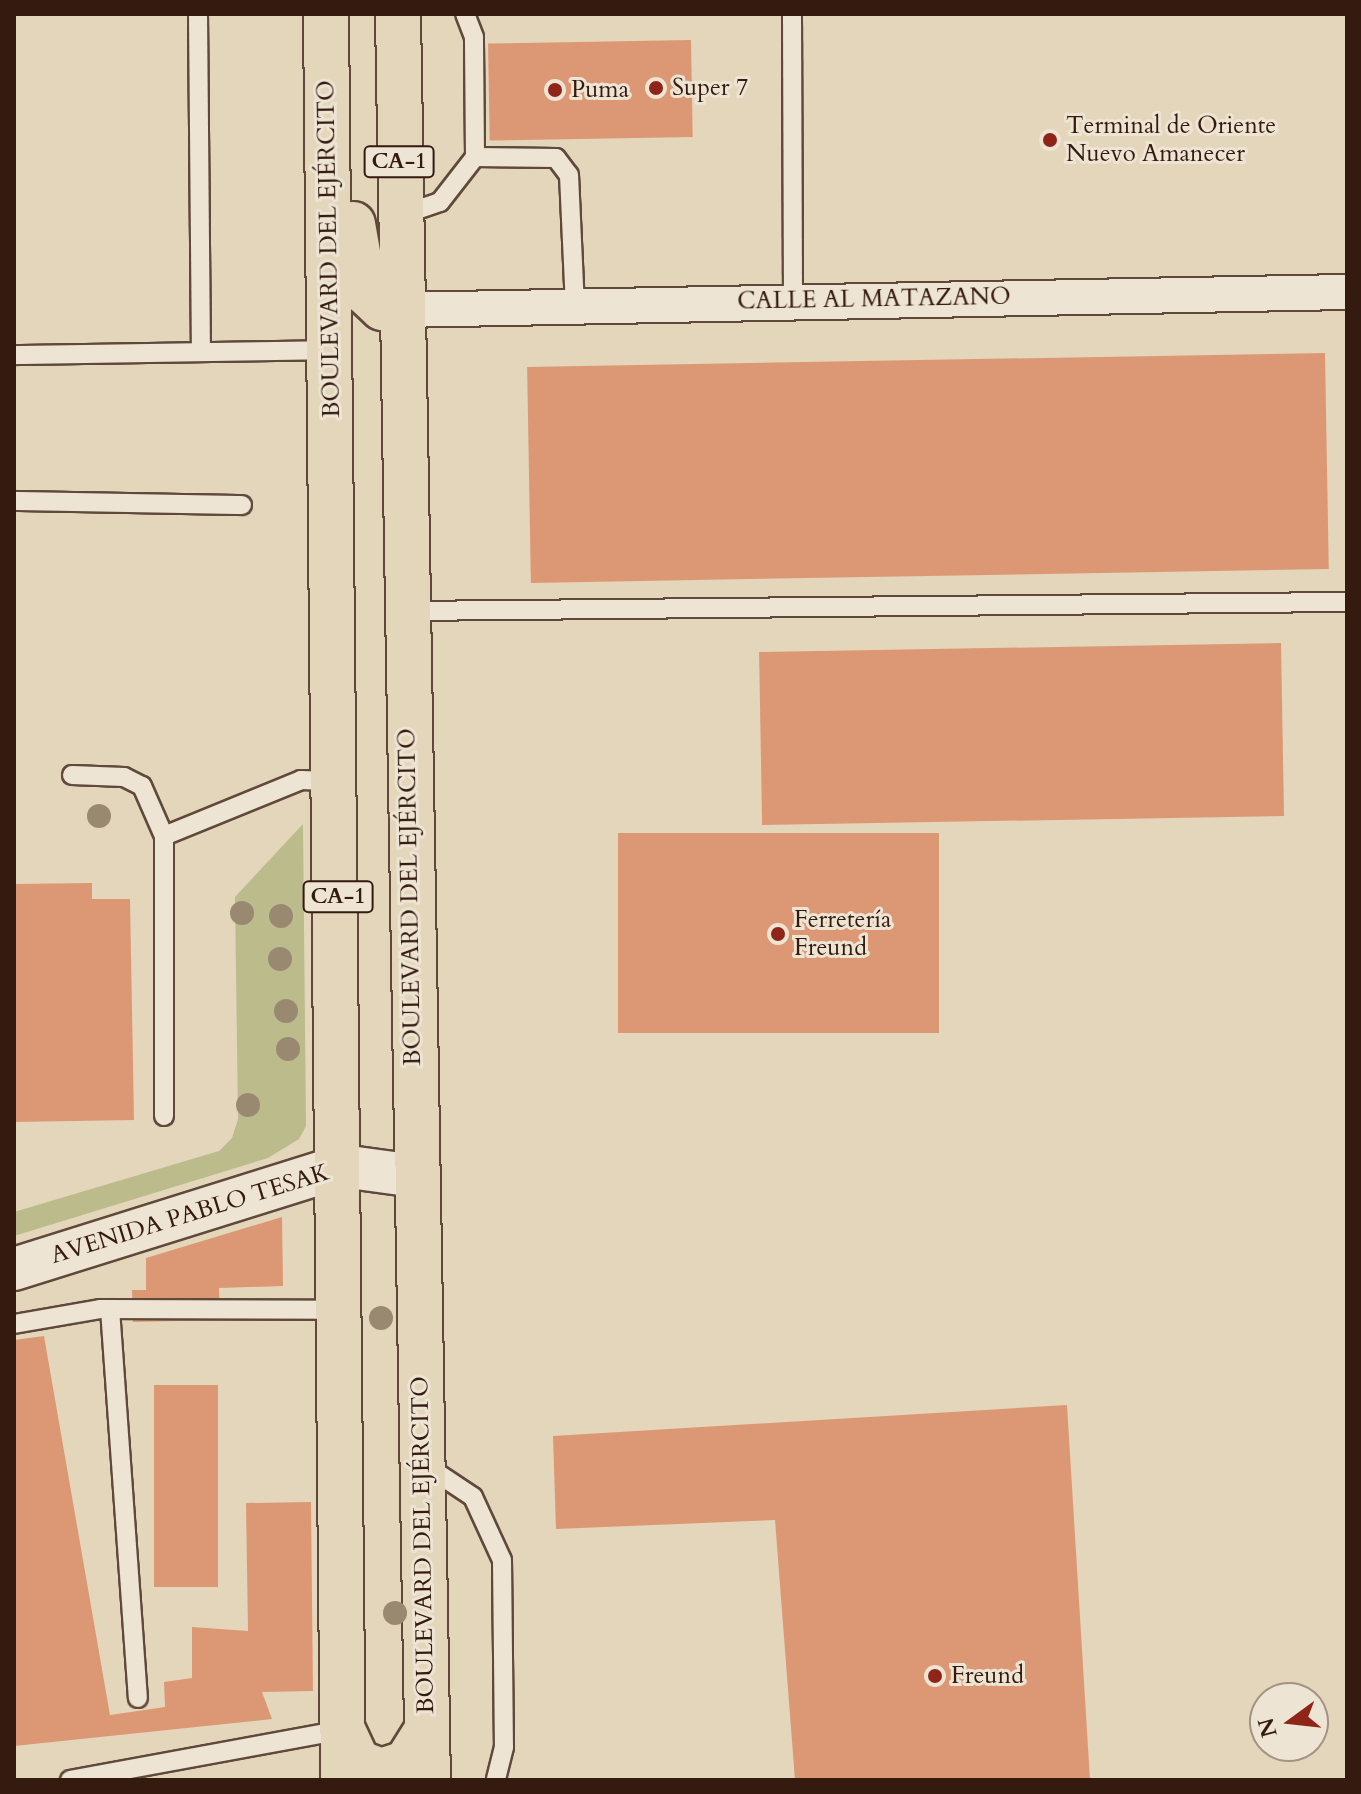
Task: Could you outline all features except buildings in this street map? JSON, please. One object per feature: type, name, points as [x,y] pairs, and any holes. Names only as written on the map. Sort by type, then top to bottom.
[{"type":"highway","name":"BOULEVARD DEL EJÉRCITO","points":[[326,14],[342,1166],[343,1780]]},
{"type":"highway","points":[[351,14],[354,256],[365,292],[382,308],[400,310]]},
{"type":"highway","name":"BOULEVARD DEL EJÉRCITO","points":[[398,14],[405,611],[428,1780]]},
{"type":"highway","points":[[343,1730],[358,1762],[381,1771],[406,1763],[427,1730]]},
{"type":"street","name":"CALLE AL MATAZANO","points":[[400,310],[793,300],[1347,292]]},
{"type":"street","name":"AVENIDA PABLO TESAK","points":[[14,1269],[342,1166],[415,1176]]},
{"type":"lane","points":[[198,14],[201,352]]},
{"type":"lane","points":[[399,216],[440,202],[475,157],[474,37],[465,14]]},
{"type":"lane","points":[[792,14],[793,300]]},
{"type":"lane","points":[[475,157],[556,158],[569,175],[575,305]]},
{"type":"lane","points":[[14,355],[330,350]]},
{"type":"lane","points":[[14,501],[242,505]]},
{"type":"lane","points":[[405,611],[1347,602]]},
{"type":"lane","points":[[72,775],[124,777],[142,786],[164,836],[164,1116]]},
{"type":"lane","points":[[164,836],[301,780],[337,781]]},
{"type":"lane","points":[[14,1324],[110,1309],[343,1310]]},
{"type":"lane","points":[[110,1309],[138,1698]]},
{"type":"lane","points":[[421,1463],[473,1497],[502,1560],[504,1747],[496,1780]]},
{"type":"lane","points":[[70,1780],[343,1730]]},
{"type":"shaded area","points":[[303,824],[306,1126],[299,1139],[268,1158],[14,1236],[14,1212],[219,1151],[232,1138],[238,1119],[235,897]]},
{"type":"place","name":"Super 7","points":[[656,88]]},
{"type":"place","name":"Puma","points":[[555,90]]},
{"type":"place","name":"Terminal de Oriente Nuevo Amanecer","points":[[1050,140]]},
{"type":"place","name":"Ferretería Freund","points":[[778,934]]},
{"type":"place","name":"Freund","points":[[935,1676]]}]
